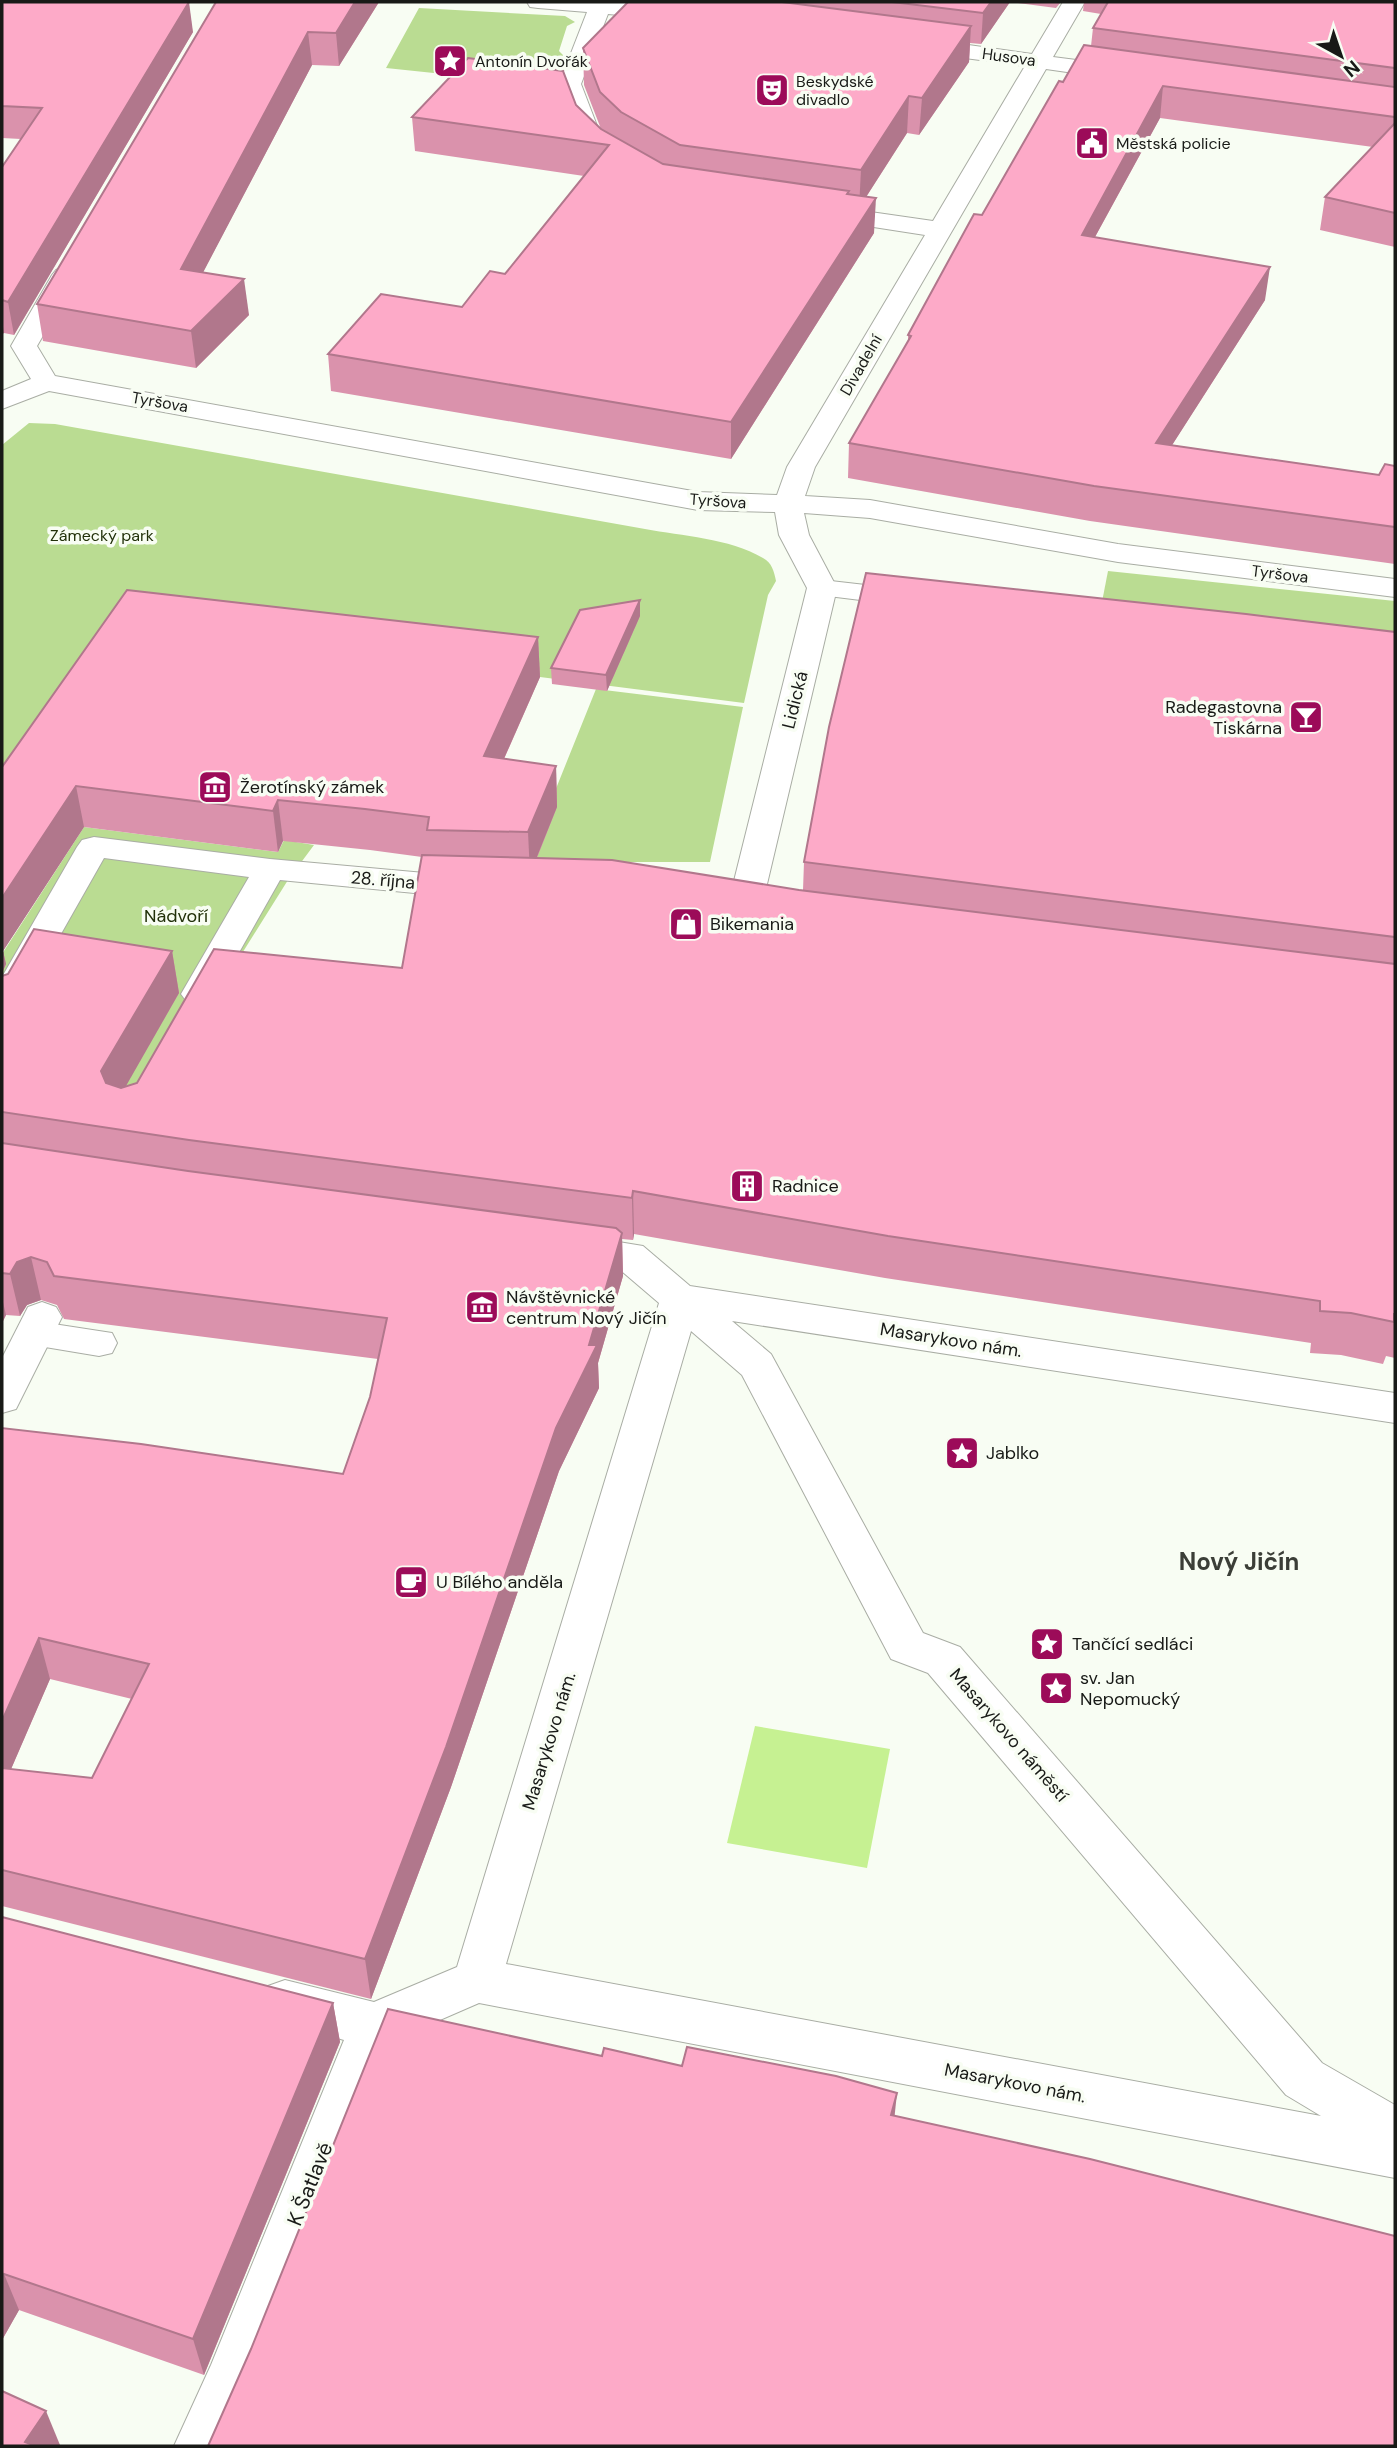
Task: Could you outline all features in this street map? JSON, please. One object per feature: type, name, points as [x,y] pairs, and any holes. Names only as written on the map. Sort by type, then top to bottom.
[{"type":"street","points":[[538,2],[601,5],[691,15]]},
{"type":"street","name":"Divadelní","points":[[788,503],[801,467],[1074,2]]},
{"type":"street","points":[[601,5],[570,83],[588,133],[622,162]]},
{"type":"street","name":"Husova","points":[[894,42],[1150,76]]},
{"type":"street","points":[[794,208],[941,230]]},
{"type":"street","points":[[2,401],[46,382],[24,346],[78,253]]},
{"type":"street","name":"Tyršova","points":[[46,382],[698,501],[788,503],[870,509],[1118,553],[1395,588]]},
{"type":"street","points":[[788,503],[794,535],[822,588]]},
{"type":"street","name":"Lidická","points":[[781,914],[730,896],[822,588]]},
{"type":"street","name":"28. října","points":[[2,1007],[94,847],[270,869],[425,884],[494,886]]},
{"type":"street","points":[[183,1021],[270,869]]},
{"type":"street","points":[[541,1244],[629,1256],[680,1299]]},
{"type":"street","name":"Masarykovo nám.","points":[[1395,1408],[680,1299],[477,1981],[1395,2154]]},
{"type":"street","name":"Masarykovo náměstí","points":[[680,1299],[757,1365],[907,1646],[944,1660],[1304,2079],[1395,2132]]},
{"type":"street","points":[[2,1398],[38,1325]]},
{"type":"street","points":[[239,1990],[374,2025],[477,1981]]},
{"type":"street","name":"K Šatlavě","points":[[202,2446],[374,2025]]},
{"type":"lane","points":[[822,588],[937,601]]},
{"type":"lane","points":[[38,1325],[99,1343]]},
{"type":"green space","points":[[419,8],[565,16],[575,22],[567,26],[559,51],[568,60],[559,86],[386,68]]},
{"type":"green space","name":"Zámecký park","points":[[29,423],[55,424],[705,539],[750,551],[769,562],[776,581],[768,595],[744,703],[540,677],[2,822],[2,445]]},
{"type":"green space","points":[[1108,571],[1395,601],[1395,673],[1095,638]]},
{"type":"green space","points":[[596,689],[743,707],[710,862],[451,862],[549,806]]},
{"type":"green space","name":"Nádvoří","points":[[84,827],[278,852],[284,840],[314,845],[288,880],[226,979],[157,1119],[2,1018],[2,954]]},
{"type":"shaded area","points":[[755,1726],[890,1749],[867,1868],[727,1843]]},
{"type":"building","points":[[2,2],[189,2],[8,302],[2,300],[2,167],[42,108],[2,106]]},
{"type":"building","points":[[216,2],[355,2],[336,33],[308,32],[181,269],[244,279],[191,331],[37,304]]},
{"type":"building","name":"Beskydské divadlo","points":[[628,2],[782,2],[971,26],[922,98],[909,96],[861,170],[680,145],[621,112],[600,92],[583,48]]},
{"type":"building","points":[[892,2],[991,2],[983,13]]},
{"type":"building","points":[[1108,2],[1395,2],[1395,68],[1093,28]]},
{"type":"building","points":[[1084,45],[1395,87],[1395,117],[1163,86],[1082,235],[1270,267],[1156,443],[1379,475],[1385,464],[1395,466],[1395,527],[1094,486],[849,443],[911,336],[908,335],[974,214],[982,215],[1059,81],[1063,82]]},
{"type":"building","points":[[468,58],[563,71],[576,105],[601,129],[663,164],[849,191],[847,194],[876,198],[731,422],[328,354],[381,294],[462,307],[490,271],[505,274],[609,145],[412,117]]},
{"type":"building","points":[[1395,123],[1395,213],[1325,197]]},
{"type":"building","points":[[866,573],[1395,632],[1395,937],[804,862],[829,727]]},
{"type":"building","points":[[127,590],[538,637],[484,756],[556,766],[528,832],[427,830],[429,817],[278,800],[273,811],[76,786],[2,898],[2,767]]},
{"type":"building","points":[[640,600],[606,675],[551,668],[580,610]]},
{"type":"building","points":[[422,855],[612,860],[799,890],[1395,964],[1394,1322],[1351,1313],[1320,1311],[1320,1301],[888,1236],[633,1191],[632,1198],[189,1140],[2,1112],[2,976],[8,974],[34,929],[172,951],[101,1071],[106,1083],[121,1088],[137,1083],[214,949],[402,968]]},
{"type":"building","points":[[2,1143],[188,1171],[616,1228],[622,1233],[589,1345],[597,1345],[556,1428],[446,1747],[365,1959],[2,1870],[2,1768],[92,1778],[149,1664],[39,1638],[2,1721],[2,1428],[141,1444],[343,1474],[370,1397],[387,1318],[54,1276],[47,1262],[31,1257],[17,1262],[10,1274],[2,1273]]},
{"type":"building","points":[[2,1917],[333,2003],[193,2339],[4,2274],[2,2278]]},
{"type":"building","points":[[388,2009],[602,2056],[604,2048],[682,2066],[687,2047],[836,2076],[897,2093],[891,2115],[1090,2159],[1395,2236],[1395,2446],[208,2446],[251,2349]]},
{"type":"building","points":[[2,2391],[46,2411],[25,2442],[36,2446],[2,2446]]},
{"type":"place","name":"Antonín Dvořák","points":[[450,61]]},
{"type":"place","name":"Beskydské divadlo","points":[[772,90]]},
{"type":"place","name":"Městská policie","points":[[1092,143]]},
{"type":"place","name":"Radegastovna Tiskárna","points":[[1306,717]]},
{"type":"place","name":"Žerotínský zámek","points":[[215,787]]},
{"type":"place","name":"Bikemania","points":[[686,924]]},
{"type":"place","name":"Radnice","points":[[747,1186]]},
{"type":"place","name":"Návštěvnické centrum Nový Jičín","points":[[482,1307]]},
{"type":"place","name":"Jablko","points":[[962,1453]]},
{"type":"place","name":"U Bílého anděla","points":[[411,1582]]},
{"type":"place","name":"Tančící sedláci","points":[[1047,1644]]},
{"type":"place","name":"sv. Jan Nepomucký","points":[[1056,1688]]},
{"type":"district","name":"Nový Jičín","points":[[1239,1561]]}]
